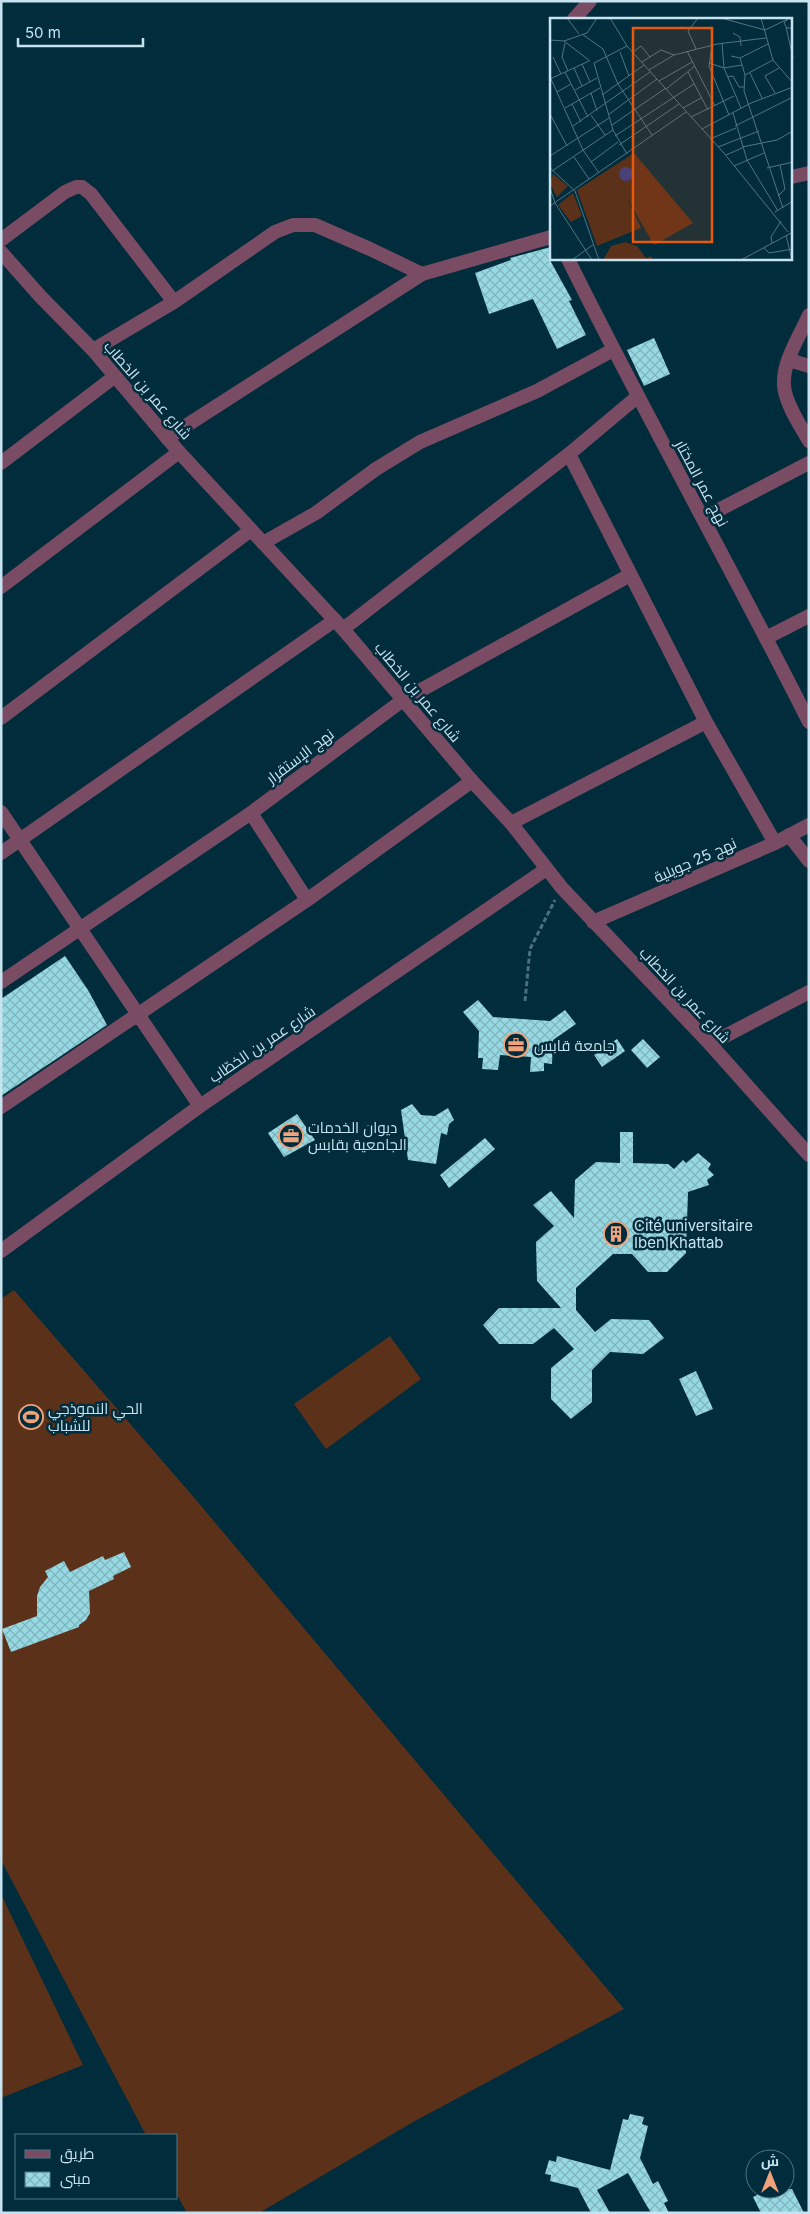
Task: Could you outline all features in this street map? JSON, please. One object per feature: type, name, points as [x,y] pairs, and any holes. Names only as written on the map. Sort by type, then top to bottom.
[{"type":"street","points":[[575,18],[590,1]]},
{"type":"street","points":[[792,177],[809,173]]},
{"type":"street","points":[[1,240],[65,192],[76,187],[82,187],[91,194],[174,302]]},
{"type":"street","points":[[93,350],[174,302],[260,241],[275,232],[294,225],[315,225],[370,248],[422,274]]},
{"type":"street","points":[[167,438],[422,274],[550,237]]},
{"type":"street","name":"شارع عمر بن الخطاب","points":[[1,252],[40,296],[93,350],[179,452],[339,625],[472,781],[511,823],[545,870],[806,1147]]},
{"type":"street","name":"نهج عمر المختار","points":[[568,260],[637,397],[703,518],[809,722]]},
{"type":"street","points":[[809,315],[789,360],[785,375],[785,390],[791,408],[809,441]]},
{"type":"street","points":[[263,543],[316,513],[376,468],[420,442],[537,391],[613,350]]},
{"type":"street","points":[[789,360],[809,366]]},
{"type":"street","points":[[1,463],[114,377]]},
{"type":"street","points":[[1,853],[339,625],[569,454],[637,397]]},
{"type":"street","points":[[1,587],[179,452]]},
{"type":"street","points":[[569,454],[706,722],[775,843]]},
{"type":"street","points":[[703,518],[809,463]]},
{"type":"street","points":[[1,718],[251,530]]},
{"type":"street","name":"نهج الإستقرار","points":[[1,982],[251,813],[403,700],[630,575]]},
{"type":"street","points":[[766,638],[809,616]]},
{"type":"street","points":[[511,823],[706,722]]},
{"type":"street","points":[[1,1107],[307,900],[472,781]]},
{"type":"street","points":[[1,812],[200,1106]]},
{"type":"street","points":[[251,813],[307,900]]},
{"type":"street","name":"نهج 25 جويلية","points":[[593,922],[775,843],[809,825]]},
{"type":"street","points":[[788,835],[809,861]]},
{"type":"street","name":"شارع عمر بن الخطّاب","points":[[1,1251],[200,1106],[545,870]]},
{"type":"street","points":[[710,1044],[809,992]]},
{"type":"path","points":[[525,1001],[530,948],[562,888]]},
{"type":"shaded area","points":[[14,1290],[191,1494],[624,2009],[413,2122],[259,2213],[187,2213],[178,2197],[178,2134],[145,2134],[1,1860],[1,1299]]},
{"type":"shaded area","points":[[390,1336],[421,1379],[326,1449],[294,1404]]},
{"type":"shaded area","points":[[1,1894],[83,2065],[1,2098]]},
{"type":"building","points":[[550,247],[550,260],[572,300],[569,301],[586,335],[557,349],[533,299],[489,314],[475,273],[511,260],[510,258]]},
{"type":"building","points":[[654,338],[670,374],[644,386],[627,350]]},
{"type":"building","points":[[65,956],[88,990],[107,1025],[1,1096],[1,999]]},
{"type":"building","points":[[478,1000],[493,1017],[550,1021],[565,1010],[576,1024],[553,1040],[552,1064],[544,1063],[544,1071],[530,1072],[531,1057],[500,1055],[498,1070],[482,1069],[483,1058],[478,1058],[479,1031],[463,1012]]},
{"type":"building","points":[[617,1039],[625,1051],[602,1067],[594,1055]]},
{"type":"building","points":[[643,1039],[660,1057],[647,1068],[631,1050]]},
{"type":"building","points":[[412,1104],[421,1115],[435,1116],[448,1108],[454,1120],[449,1124],[447,1135],[441,1133],[436,1164],[408,1160],[401,1110]]},
{"type":"building","name":"ديوان الخدمات الجامعية بقابس","points":[[297,1114],[315,1140],[284,1157],[268,1133]]},
{"type":"building","name":"Cité universitaire Iben Khattab","points":[[620,1132],[633,1132],[633,1163],[668,1164],[674,1169],[683,1160],[686,1163],[698,1153],[711,1164],[708,1169],[714,1175],[707,1180],[709,1185],[688,1192],[686,1253],[667,1272],[648,1272],[632,1254],[613,1254],[576,1288],[576,1310],[595,1332],[611,1319],[649,1320],[664,1338],[643,1354],[610,1352],[592,1370],[592,1402],[571,1419],[551,1399],[551,1368],[574,1349],[554,1328],[533,1344],[499,1344],[483,1325],[499,1308],[561,1308],[537,1281],[536,1242],[554,1226],[533,1205],[551,1191],[574,1218],[575,1180],[596,1162],[620,1163]]},
{"type":"building","points":[[485,1138],[495,1149],[449,1188],[440,1175]]},
{"type":"building","points":[[696,1371],[713,1409],[696,1416],[679,1379]]},
{"type":"building","points":[[124,1552],[131,1567],[113,1576],[114,1579],[89,1591],[90,1613],[79,1627],[11,1652],[2,1629],[37,1616],[37,1596],[40,1587],[48,1577],[45,1571],[64,1561],[70,1572],[103,1556],[105,1560]]},
{"type":"building","points":[[630,2114],[644,2117],[642,2124],[648,2126],[640,2158],[653,2184],[658,2181],[668,2201],[664,2203],[669,2213],[651,2213],[628,2173],[597,2190],[610,2213],[591,2213],[578,2188],[550,2181],[551,2175],[545,2174],[549,2160],[556,2162],[557,2156],[610,2170],[623,2119],[628,2120]]},
{"type":"building","points":[[795,2195],[804,2213],[761,2213],[754,2199],[795,2199]]},
{"type":"place","name":"جامعة قابس","points":[[516,1045]]},
{"type":"place","name":"ديوان الخدمات الجامعية بقابس","points":[[291,1136]]},
{"type":"place","name":"Cité universitaire Iben Khattab","points":[[616,1234]]},
{"type":"place","name":"الحي النموذجي للشباب","points":[[31,1417]]}]
